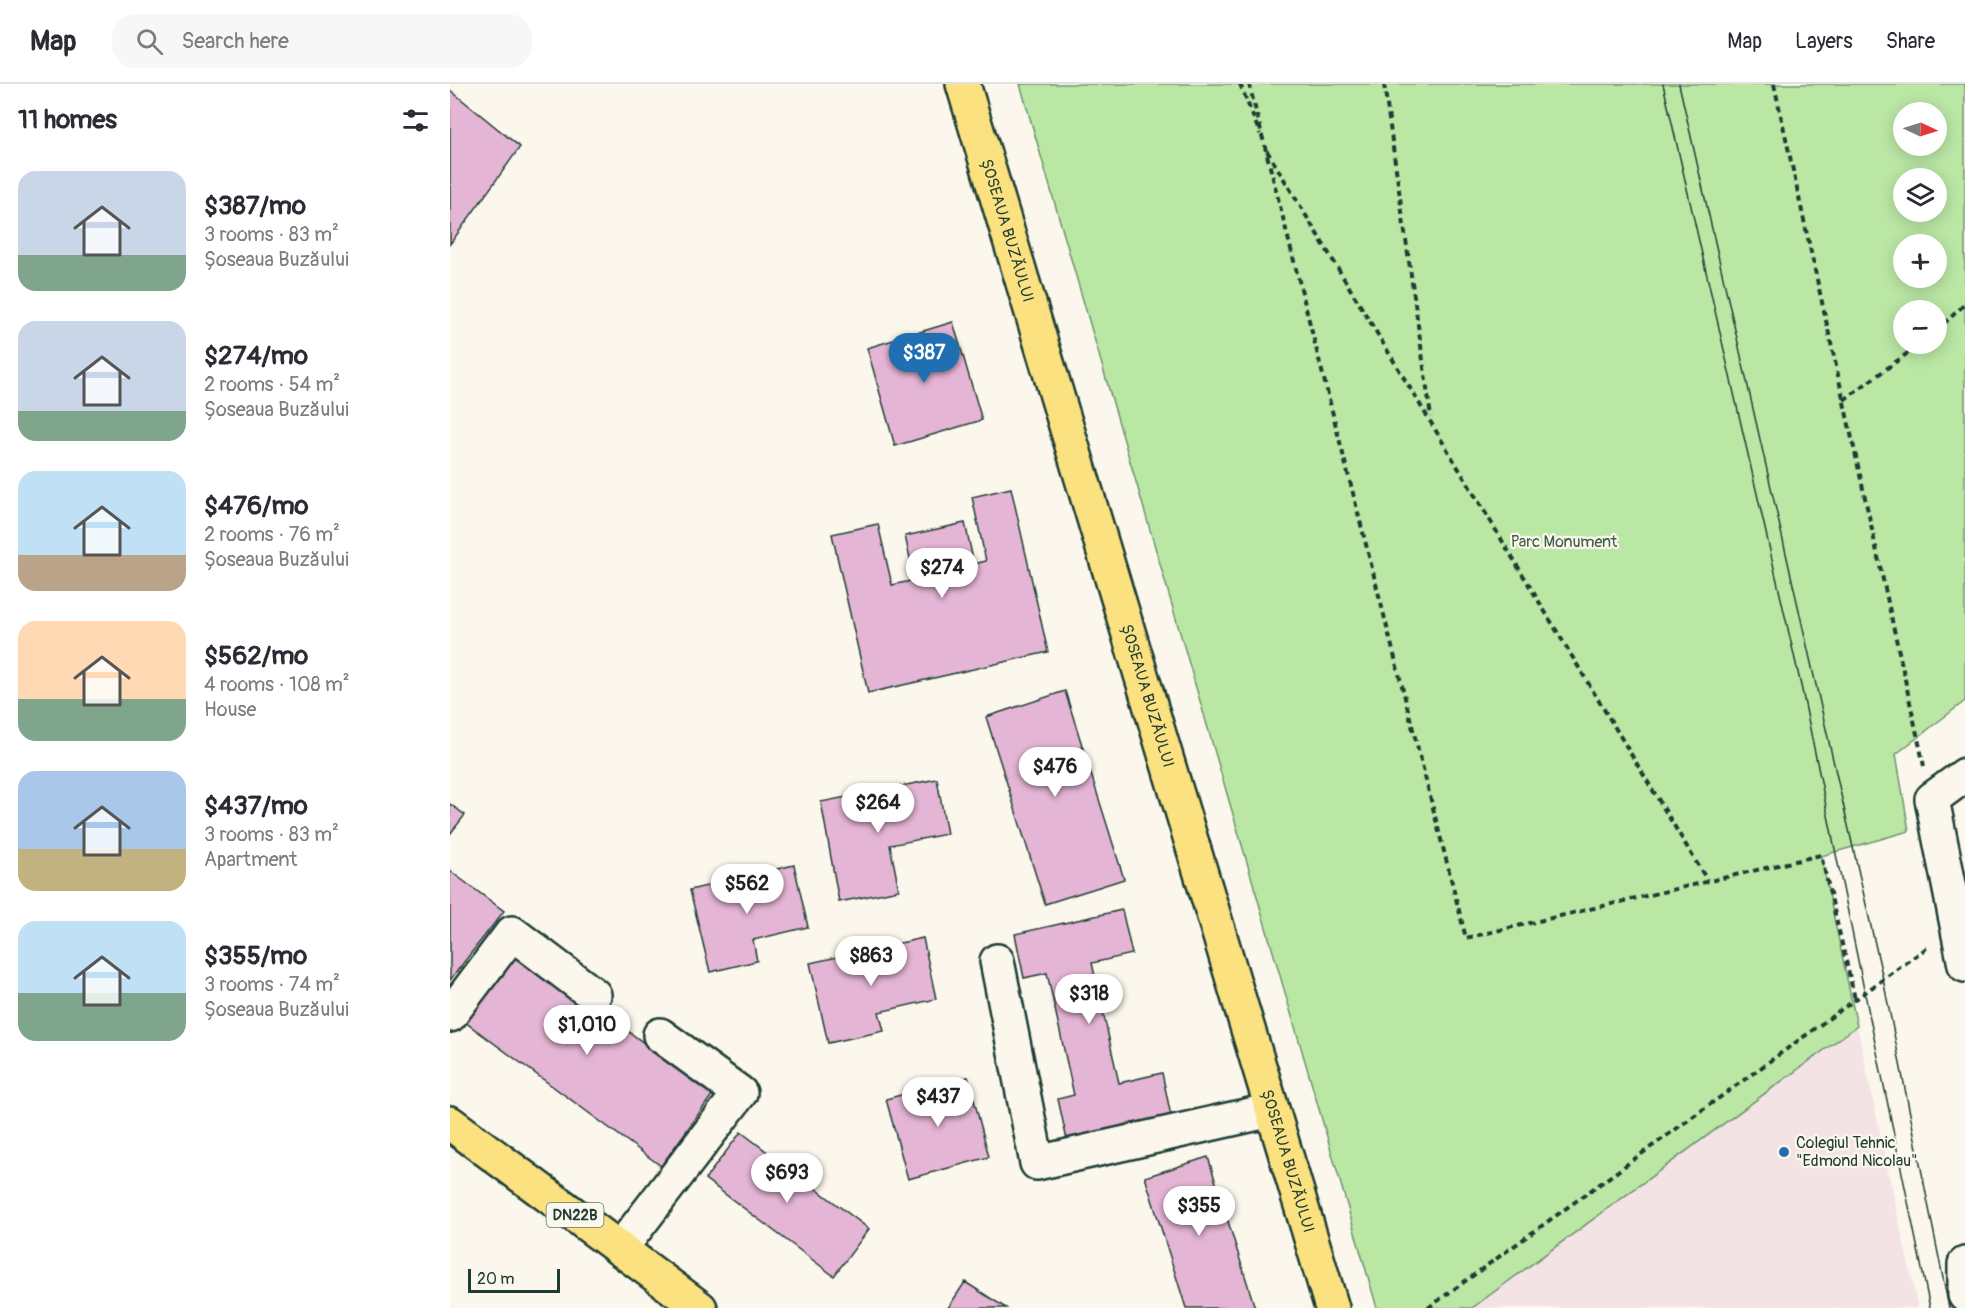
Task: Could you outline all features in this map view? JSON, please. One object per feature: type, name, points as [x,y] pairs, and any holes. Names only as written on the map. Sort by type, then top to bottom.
[{"type":"main road","name":"ȘOSEAUA BUZĂULUI","points":[[963,84],[1332,1308]]},
{"type":"main road","name":"DN22B","points":[[450,1123],[700,1308]]},
{"type":"street","points":[[1965,775],[1932,799],[1965,965]]},
{"type":"street","points":[[450,1015],[512,933],[594,994]]},
{"type":"street","points":[[997,962],[1037,1163],[1272,1110]]},
{"type":"street","points":[[620,1249],[740,1094],[660,1035]]},
{"type":"street","points":[[1965,1264],[1965,1295]]},
{"type":"path","points":[[1240,84],[1265,148],[1707,880]]},
{"type":"path","points":[[1249,84],[1466,938],[1821,855],[1855,999]]},
{"type":"path","points":[[1384,84],[1431,421]]},
{"type":"path","points":[[1774,84],[1932,799]]},
{"type":"path","points":[[1947,321],[1965,304]]},
{"type":"path","points":[[1844,400],[1906,354]]},
{"type":"path","points":[[1428,1308],[1957,926]]},
{"type":"shaded area","name":"Colegiul Tehnic \"Edmond Nicolau\"","points":[[1857,1026],[1918,1308],[1472,1308]]},
{"type":"green space","name":"Parc Monument","points":[[1020,84],[1965,84],[1965,701],[1896,754],[1909,831],[1821,856],[1857,1026],[1472,1308],[1377,1308]]},
{"type":"building","points":[[450,90],[520,147],[450,244]]},
{"type":"building","points":[[953,322],[982,420],[895,446],[867,348]]},
{"type":"building","points":[[1011,488],[1048,652],[868,693],[832,534],[878,524],[892,585],[915,580],[905,536],[965,523],[974,564],[986,561],[972,497]]},
{"type":"building","points":[[1065,691],[1124,879],[1045,904],[986,717]]},
{"type":"building","points":[[937,779],[947,834],[890,845],[899,890],[839,902],[821,802]]},
{"type":"building","points":[[450,804],[465,815],[450,834]]},
{"type":"building","points":[[794,865],[808,927],[753,940],[757,961],[710,972],[690,890]]},
{"type":"building","points":[[450,871],[504,911],[450,980]]},
{"type":"building","points":[[1122,910],[1132,954],[1092,963],[1119,1083],[1162,1073],[1171,1116],[1067,1140],[1058,1099],[1074,1095],[1047,973],[1024,978],[1015,934]]},
{"type":"building","points":[[923,938],[936,999],[879,1012],[884,1031],[828,1043],[810,963]]},
{"type":"building","points":[[514,947],[713,1094],[661,1166],[461,1019]]},
{"type":"building","points":[[968,1077],[989,1157],[908,1179],[886,1099]]},
{"type":"building","points":[[741,1132],[869,1229],[834,1276],[705,1179]]},
{"type":"building","points":[[1208,1157],[1255,1308],[1186,1308],[1145,1177]]},
{"type":"building","points":[[965,1282],[1006,1308],[948,1308]]},
{"type":"tram line","points":[[1663,84],[1802,690],[1930,1308]]},
{"type":"tram line","points":[[1679,84],[1883,979],[1949,1308]]},
{"type":"place","name":"Colegiul Tehnic \"Edmond Nicolau\"","points":[[1784,1152]]}]
